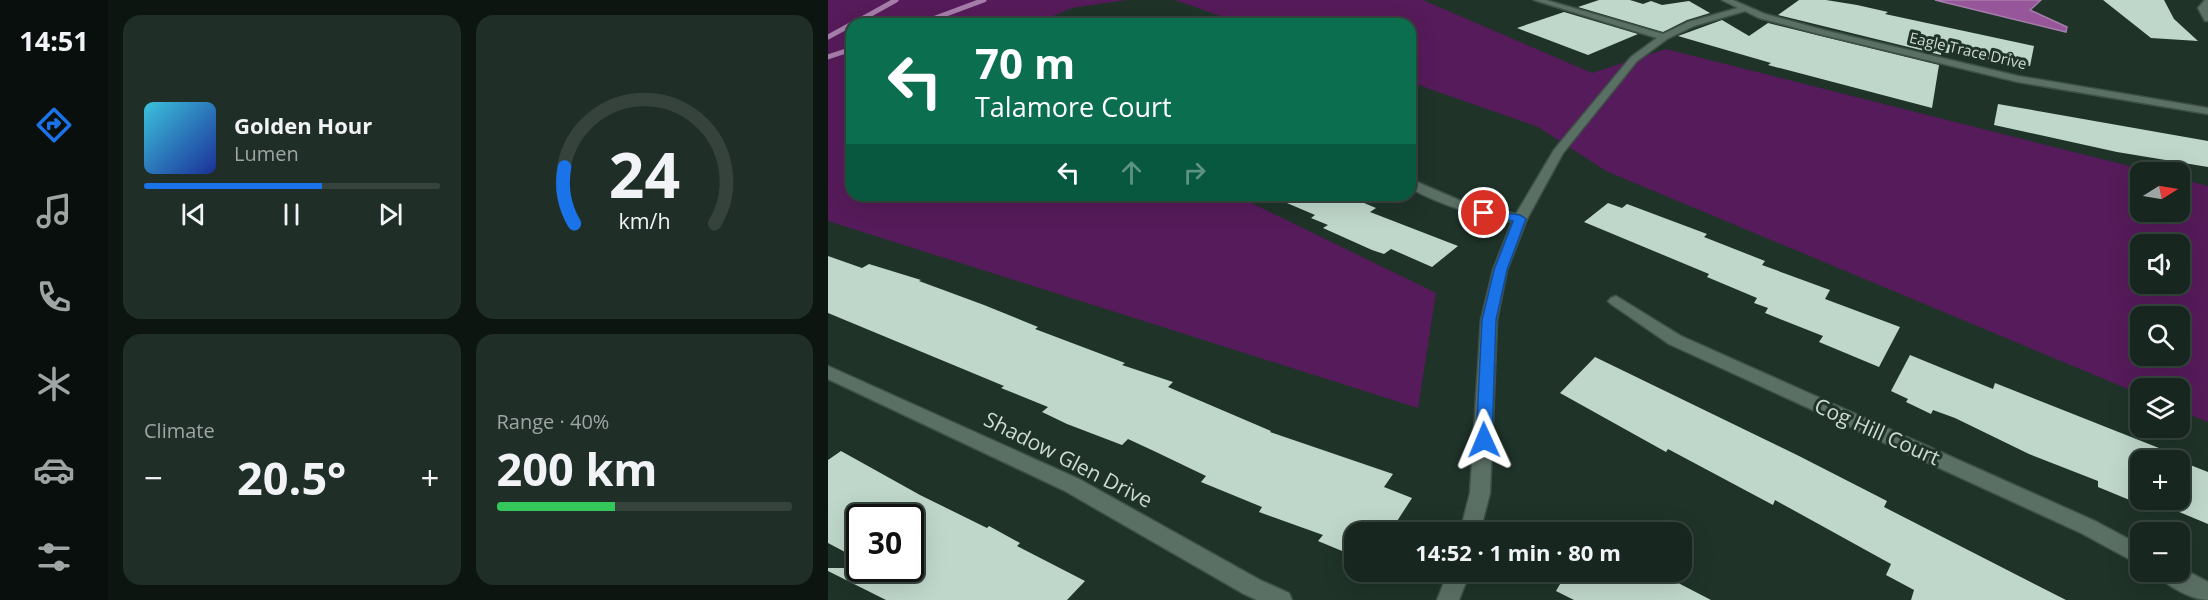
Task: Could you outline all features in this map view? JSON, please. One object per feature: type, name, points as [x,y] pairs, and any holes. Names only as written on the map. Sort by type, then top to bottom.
[{"type":"street","points":[[1538,0],[1664,37]]},
{"type":"street","name":"Eagle Trace Drive","points":[[1726,0],[1744,9],[1822,32],[2018,79],[2208,111]]},
{"type":"street","points":[[2208,2],[2202,8],[2208,19]]},
{"type":"street","points":[[1473,522],[1480,493],[1489,320],[1500,270],[1520,219],[1558,152],[1634,59],[1664,37],[1691,24],[1744,9]]},
{"type":"street","points":[[1416,186],[1430,194],[1484,213],[1520,219]]},
{"type":"street","name":"Cog Hill Court","points":[[1616,301],[1675,340],[2088,527],[2130,550]]},
{"type":"street","name":"Shadow Glen Drive","points":[[828,372],[1072,485],[1252,587],[1281,600]]},
{"type":"street","points":[[1448,600],[1455,582]]},
{"type":"street","points":[[2186,582],[2208,594]]},
{"type":"shaded area","points":[[828,0],[1126,0],[1072,8],[1048,18],[846,18],[846,201],[1247,201],[1436,293],[1418,408],[828,221]]},
{"type":"shaded area","points":[[1175,0],[1423,0],[1592,73],[1666,49],[2130,166],[2130,222],[2190,222],[2190,182],[2208,186],[2208,422],[2190,415],[2190,378],[2130,378],[2130,390],[1606,171],[1538,127],[1416,84],[1416,18],[1226,18]]},
{"type":"shaded area","points":[[1935,0],[2041,0],[2030,10],[2067,27],[2066,32]]},
{"type":"building","points":[[1599,0],[1630,0],[1643,4],[1651,1],[1662,5],[1689,1],[1710,13],[1687,20],[1663,32],[1578,7]]},
{"type":"building","points":[[1799,0],[1826,0],[1857,5],[1888,12],[1885,14],[2034,46],[2030,66],[1941,52],[1941,55],[1778,15]]},
{"type":"building","points":[[2103,0],[2164,0],[2174,19],[2198,41],[2151,38]]},
{"type":"building","points":[[1564,12],[1638,34],[1588,55],[1517,28]]},
{"type":"building","points":[[1722,20],[1749,36],[1768,23],[1939,65],[1932,108],[1768,65],[1771,63],[1678,36]]},
{"type":"building","points":[[1998,104],[2208,141],[2208,167],[2190,164],[2190,162],[2117,152],[1994,125]]},
{"type":"building","points":[[1282,201],[1359,201],[1376,208],[1370,212],[1458,246],[1432,267],[1391,249],[1384,254],[1372,250],[1323,228],[1328,225],[1311,218],[1315,215]]},
{"type":"building","points":[[1608,203],[1622,208],[1627,204],[1707,234],[1704,237],[1765,261],[1762,265],[1830,290],[1825,299],[1900,327],[1879,367],[1819,342],[1823,336],[1765,313],[1768,308],[1754,303],[1757,298],[1707,277],[1709,274],[1584,222]]},
{"type":"building","points":[[828,256],[862,268],[869,264],[921,280],[919,281],[1038,327],[1035,329],[1125,363],[1122,365],[1173,382],[1168,387],[1270,432],[1393,474],[1384,487],[1412,498],[1396,522],[1344,522],[1344,552],[1318,541],[1323,535],[1259,512],[1262,507],[1201,482],[1206,476],[1128,439],[1122,445],[1067,424],[1042,412],[1048,407],[1001,388],[1004,386],[828,313]]},
{"type":"building","points":[[1910,355],[1993,389],[1995,383],[2164,450],[2130,450],[2130,500],[2098,487],[2098,481],[2029,454],[1955,418],[1933,410],[1931,414],[1906,402],[1908,399],[1891,391]]},
{"type":"building","points":[[1595,357],[1887,501],[1884,507],[2066,600],[1911,600],[1914,590],[1886,575],[1891,564],[1775,500],[1773,505],[1668,449],[1666,452],[1560,393]]},
{"type":"building","points":[[841,451],[920,495],[987,528],[989,526],[1020,543],[1017,546],[1085,581],[1067,600],[886,600],[850,582],[924,582],[924,504],[846,504],[846,553],[828,543],[828,460]]},
{"type":"building","points":[[2190,465],[2208,472],[2208,524],[2174,510],[2190,510]]},
{"type":"building","points":[[828,568],[846,568],[846,580],[828,571]]},
{"type":"building","points":[[1561,582],[1676,582],[1711,600],[1574,600],[1556,591]]},
{"type":"waterway","points":[[864,18],[896,0]]},
{"type":"waterway","points":[[935,18],[984,0]]},
{"type":"waterway","points":[[828,37],[846,27]]},
{"type":"waterway","points":[[828,57],[846,51]]},
{"type":"route","points":[[1484,213],[1520,219],[1500,270],[1489,320],[1484,440]]}]
